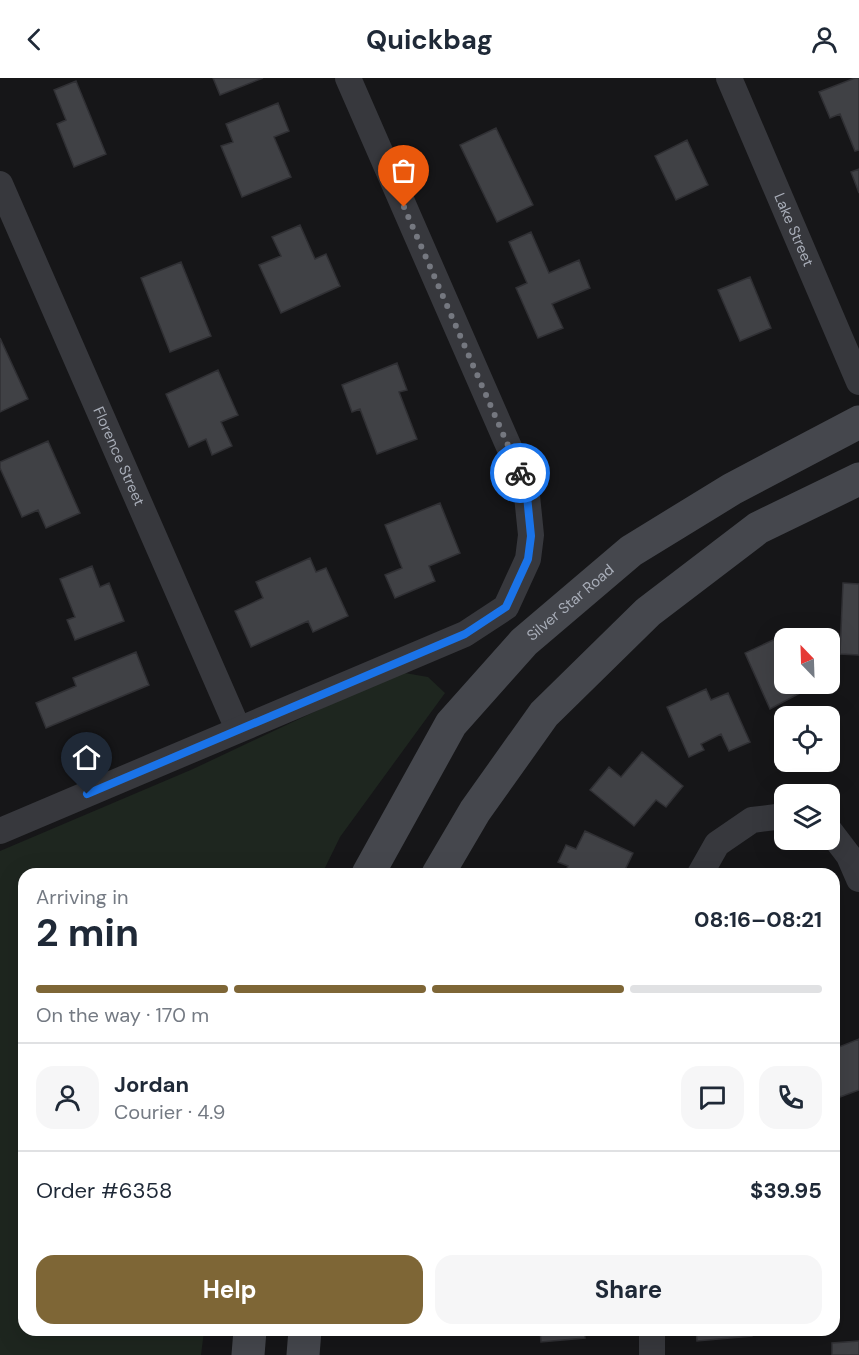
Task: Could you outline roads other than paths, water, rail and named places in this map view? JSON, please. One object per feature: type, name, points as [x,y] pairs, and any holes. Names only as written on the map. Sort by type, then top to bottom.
[{"type":"main road","name":"Silver Star Road","points":[[371,868],[452,724],[524,642],[631,551],[732,489],[859,422]]},
{"type":"main road","points":[[442,868],[475,811],[544,714],[648,612],[758,528],[859,479]]},
{"type":"main road","points":[[248,1355],[250,1336]]},
{"type":"main road","points":[[303,1355],[305,1336]]},
{"type":"street","points":[[0,831],[465,634],[506,607],[528,559],[531,536],[526,486],[348,78]]},
{"type":"street","name":"Lake Street","points":[[729,78],[859,382]]},
{"type":"street","name":"Florence Street","points":[[0,184],[238,729]]},
{"type":"street","points":[[703,868],[717,844],[752,820],[774,817]]},
{"type":"street","points":[[840,844],[849,856],[859,879]]},
{"type":"street","points":[[652,1336],[652,1355]]}]
